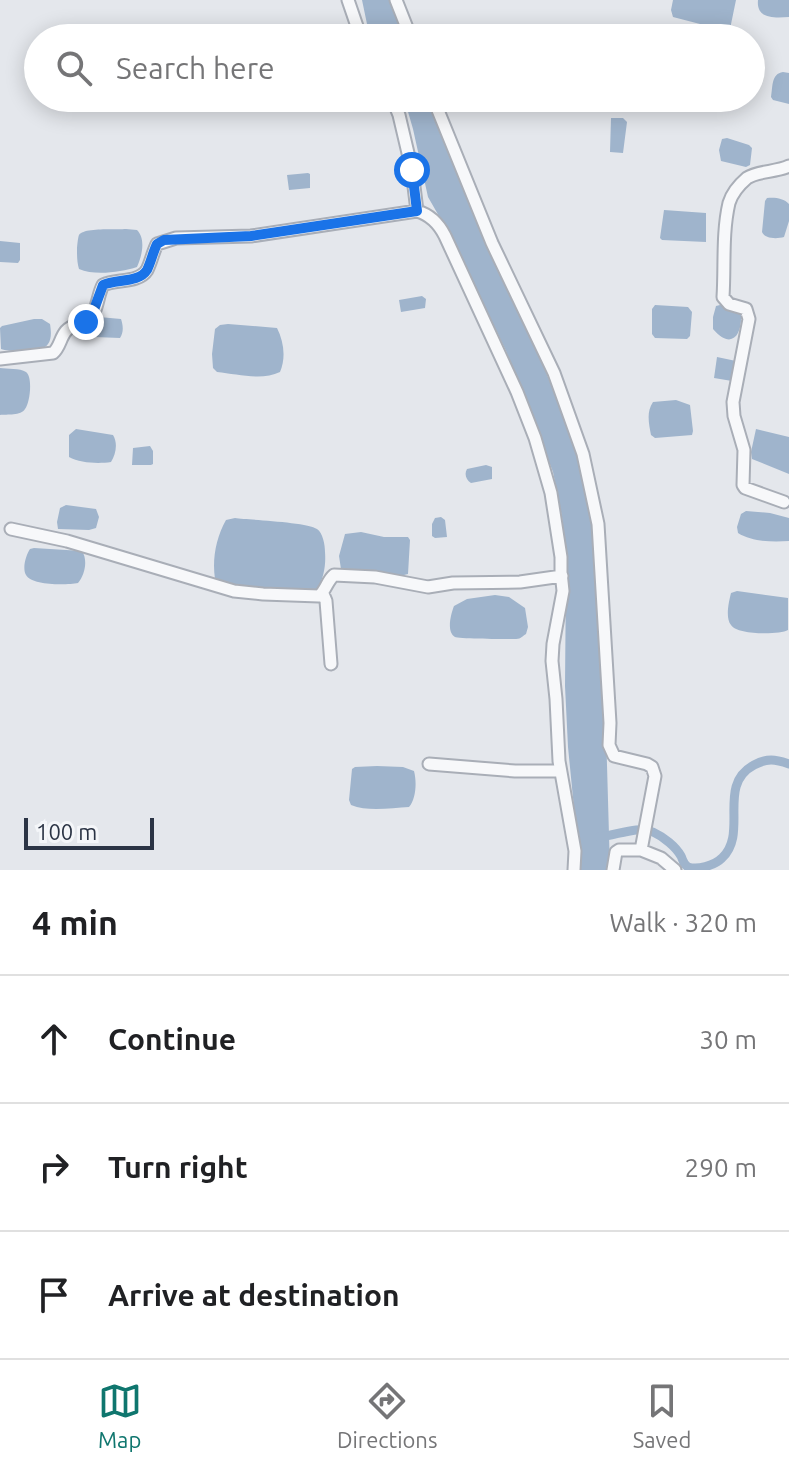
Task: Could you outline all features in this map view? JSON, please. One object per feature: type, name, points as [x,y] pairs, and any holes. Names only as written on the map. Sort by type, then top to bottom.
[{"type":"street","points":[[348,0],[356,24]]},
{"type":"street","points":[[396,0],[405,24]]},
{"type":"street","points":[[398,112],[412,170],[417,211]]},
{"type":"street","points":[[439,112],[492,243],[554,373],[583,454],[598,524],[609,745],[614,756],[647,764],[654,771],[655,781],[642,847]]},
{"type":"street","points":[[784,502],[743,485],[744,450],[733,402],[749,319],[746,309],[729,304],[723,297],[726,229],[734,192],[751,175],[789,166]]},
{"type":"street","points":[[0,359],[53,353],[58,349],[67,328],[86,322],[92,315],[103,285],[110,281],[139,278],[146,272],[157,244],[164,240],[251,236],[417,211],[439,225],[526,415],[551,493],[563,591],[552,661],[560,771],[575,851],[574,870]]},
{"type":"street","points":[[11,529],[67,541],[234,591],[323,594]]},
{"type":"street","points":[[331,664],[323,594],[328,580],[334,575],[375,577],[428,587],[453,583],[520,582],[562,576]]},
{"type":"street","points":[[429,764],[515,771],[560,771]]},
{"type":"street","points":[[613,870],[616,852],[642,847],[675,870]]},
{"type":"water","points":[[362,0],[393,0],[402,24],[367,24]]},
{"type":"water","points":[[673,0],[736,0],[731,24],[700,24],[673,17]]},
{"type":"water","points":[[758,0],[789,0],[789,17],[763,14]]},
{"type":"water","points":[[783,72],[789,73],[789,104],[771,97],[774,78]]},
{"type":"water","points":[[408,112],[439,112],[585,467],[601,555],[610,870],[581,870],[568,747],[566,572],[562,517],[553,472],[506,351],[455,244],[428,197]]},
{"type":"water","points":[[611,118],[623,118],[627,122],[623,153],[610,152]]},
{"type":"water","points":[[722,139],[752,148],[750,165],[746,167],[721,161],[719,150]]},
{"type":"water","points":[[308,173],[310,188],[289,190],[287,175]]},
{"type":"water","points":[[767,198],[779,198],[789,204],[789,221],[784,237],[768,237],[762,232]]},
{"type":"water","points":[[664,210],[706,213],[706,242],[662,240]]},
{"type":"water","points":[[137,230],[142,238],[142,253],[137,267],[108,272],[79,269],[77,249],[82,232]]},
{"type":"water","points":[[0,241],[20,243],[18,263],[0,262]]},
{"type":"water","points":[[422,296],[426,299],[425,308],[401,312],[399,300]]},
{"type":"water","points":[[655,305],[688,307],[692,312],[690,336],[687,339],[655,338],[652,334],[652,309]]},
{"type":"water","points":[[716,306],[741,315],[740,329],[734,338],[725,339],[713,329]]},
{"type":"water","points":[[99,317],[121,319],[123,328],[120,338],[95,337],[94,320]]},
{"type":"water","points":[[34,319],[50,324],[50,340],[45,347],[26,351],[1,349],[2,326]]},
{"type":"water","points":[[228,324],[277,328],[283,350],[280,372],[257,376],[217,372],[213,368],[212,354],[215,329]]},
{"type":"water","points":[[717,357],[736,361],[732,381],[714,378]]},
{"type":"water","points":[[0,368],[20,370],[28,375],[28,401],[20,413],[0,415]]},
{"type":"water","points":[[676,400],[690,405],[692,435],[655,438],[651,435],[649,422],[653,402]]},
{"type":"water","points":[[76,429],[113,435],[116,448],[111,462],[78,461],[69,457],[69,435]]},
{"type":"water","points":[[756,429],[789,437],[789,474],[752,459]]},
{"type":"water","points":[[150,446],[153,464],[132,465],[133,448]]},
{"type":"water","points":[[486,465],[492,467],[492,479],[471,483],[468,480],[467,469]]},
{"type":"water","points":[[66,505],[96,509],[99,517],[96,528],[58,529],[60,508]]},
{"type":"water","points":[[746,511],[789,518],[789,541],[756,540],[738,533],[741,514]]},
{"type":"water","points":[[235,518],[291,523],[317,529],[323,539],[325,567],[317,589],[265,590],[215,579],[215,556],[220,534],[226,520]]},
{"type":"water","points":[[435,518],[445,520],[447,537],[432,536]]},
{"type":"water","points":[[361,532],[384,537],[408,537],[408,574],[400,576],[341,569],[339,556],[345,534]]},
{"type":"water","points":[[30,549],[82,551],[85,567],[78,583],[50,584],[30,579],[24,565]]},
{"type":"water","points":[[737,591],[788,598],[788,630],[758,633],[741,631],[731,625],[728,609],[731,593]]},
{"type":"water","points":[[495,595],[509,597],[525,608],[526,634],[514,639],[452,635],[450,623],[454,606],[467,599]]},
{"type":"water","points":[[403,767],[414,771],[415,790],[409,807],[372,809],[351,805],[352,769]]},
{"type":"waterway","points":[[599,837],[647,830],[669,842],[688,867],[710,865],[719,861],[730,848],[734,797],[743,774],[767,760],[789,764]]},
{"type":"route","points":[[86,322],[92,315],[103,285],[110,281],[139,278],[146,272],[157,244],[164,240],[251,236],[417,211],[412,170]]}]
